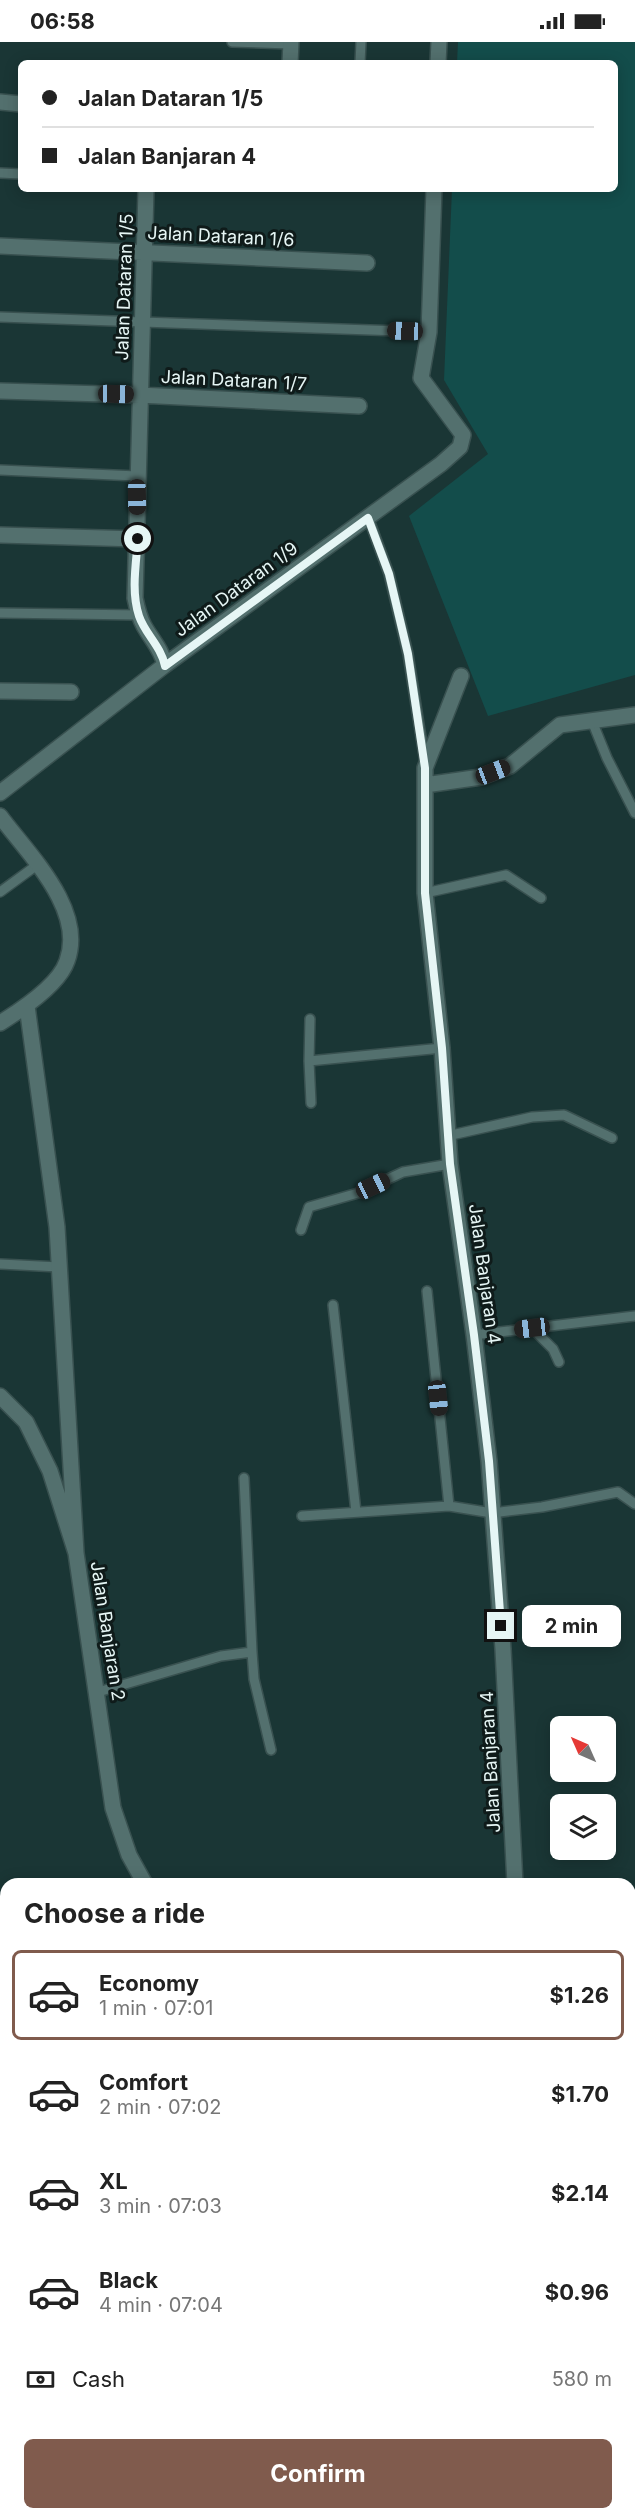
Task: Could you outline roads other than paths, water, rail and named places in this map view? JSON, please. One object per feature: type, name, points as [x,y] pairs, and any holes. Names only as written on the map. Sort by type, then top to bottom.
[{"type":"street","points":[[438,60],[439,42]]},
{"type":"street","points":[[290,43],[290,60]]},
{"type":"street","points":[[0,102],[18,104]]},
{"type":"street","name":"Jalan Dataran 1/5","points":[[146,192],[136,476],[138,539],[135,598],[139,615],[152,640],[163,653],[165,666]]},
{"type":"street","points":[[429,332],[434,192]]},
{"type":"street","name":"Jalan Dataran 1/6","points":[[0,246],[367,263]]},
{"type":"street","name":"Jalan Dataran 1/9","points":[[0,793],[165,666],[441,464],[460,447],[463,435],[421,378],[429,332]]},
{"type":"street","name":"Jalan Dataran 1/7","points":[[0,391],[140,395],[359,406]]},
{"type":"street","points":[[0,535],[138,539]]},
{"type":"street","name":"Jalan Banjaran 4","points":[[461,676],[425,768],[425,893],[442,1048],[450,1164],[489,1461],[503,1649],[516,1878]]},
{"type":"street","points":[[0,691],[71,692]]},
{"type":"street","points":[[425,785],[481,777],[510,766],[560,725],[635,715]]},
{"type":"street","points":[[0,816],[60,897],[69,920],[71,940],[67,962],[56,977],[27,1006],[0,1023]]},
{"type":"street","points":[[27,1006],[57,1227],[76,1552]]},
{"type":"street","name":"Jalan Banjaran 2","points":[[0,1396],[26,1422],[50,1471],[76,1552],[113,1808],[129,1855],[142,1878]]},
{"type":"lane","points":[[232,42],[290,43]]},
{"type":"lane","points":[[360,60],[361,42]]},
{"type":"lane","points":[[0,173],[18,174]]},
{"type":"lane","points":[[0,317],[429,332]]},
{"type":"lane","points":[[0,470],[136,476]]},
{"type":"lane","points":[[368,518],[389,574],[408,654],[425,768]]},
{"type":"lane","points":[[0,613],[139,615]]},
{"type":"lane","points":[[592,721],[607,758],[635,813]]},
{"type":"lane","points":[[0,892],[37,865]]},
{"type":"lane","points":[[425,893],[507,875],[541,898]]},
{"type":"lane","points":[[310,1019],[311,1103]]},
{"type":"lane","points":[[309,1061],[442,1048]]},
{"type":"lane","points":[[447,1136],[531,1117],[564,1115],[612,1138]]},
{"type":"lane","points":[[302,1230],[309,1207],[358,1193],[403,1172],[450,1164]]},
{"type":"lane","points":[[0,1264],[59,1267]]},
{"type":"lane","points":[[427,1291],[449,1506]]},
{"type":"lane","points":[[333,1305],[356,1512]]},
{"type":"lane","points":[[474,1335],[635,1316]]},
{"type":"lane","points":[[532,1328],[553,1349],[559,1362]]},
{"type":"lane","points":[[244,1478],[254,1679],[271,1750]]},
{"type":"lane","points":[[302,1516],[449,1506],[492,1513],[542,1507],[618,1492],[635,1504]]},
{"type":"lane","points":[[98,1692],[221,1656],[252,1653]]}]
